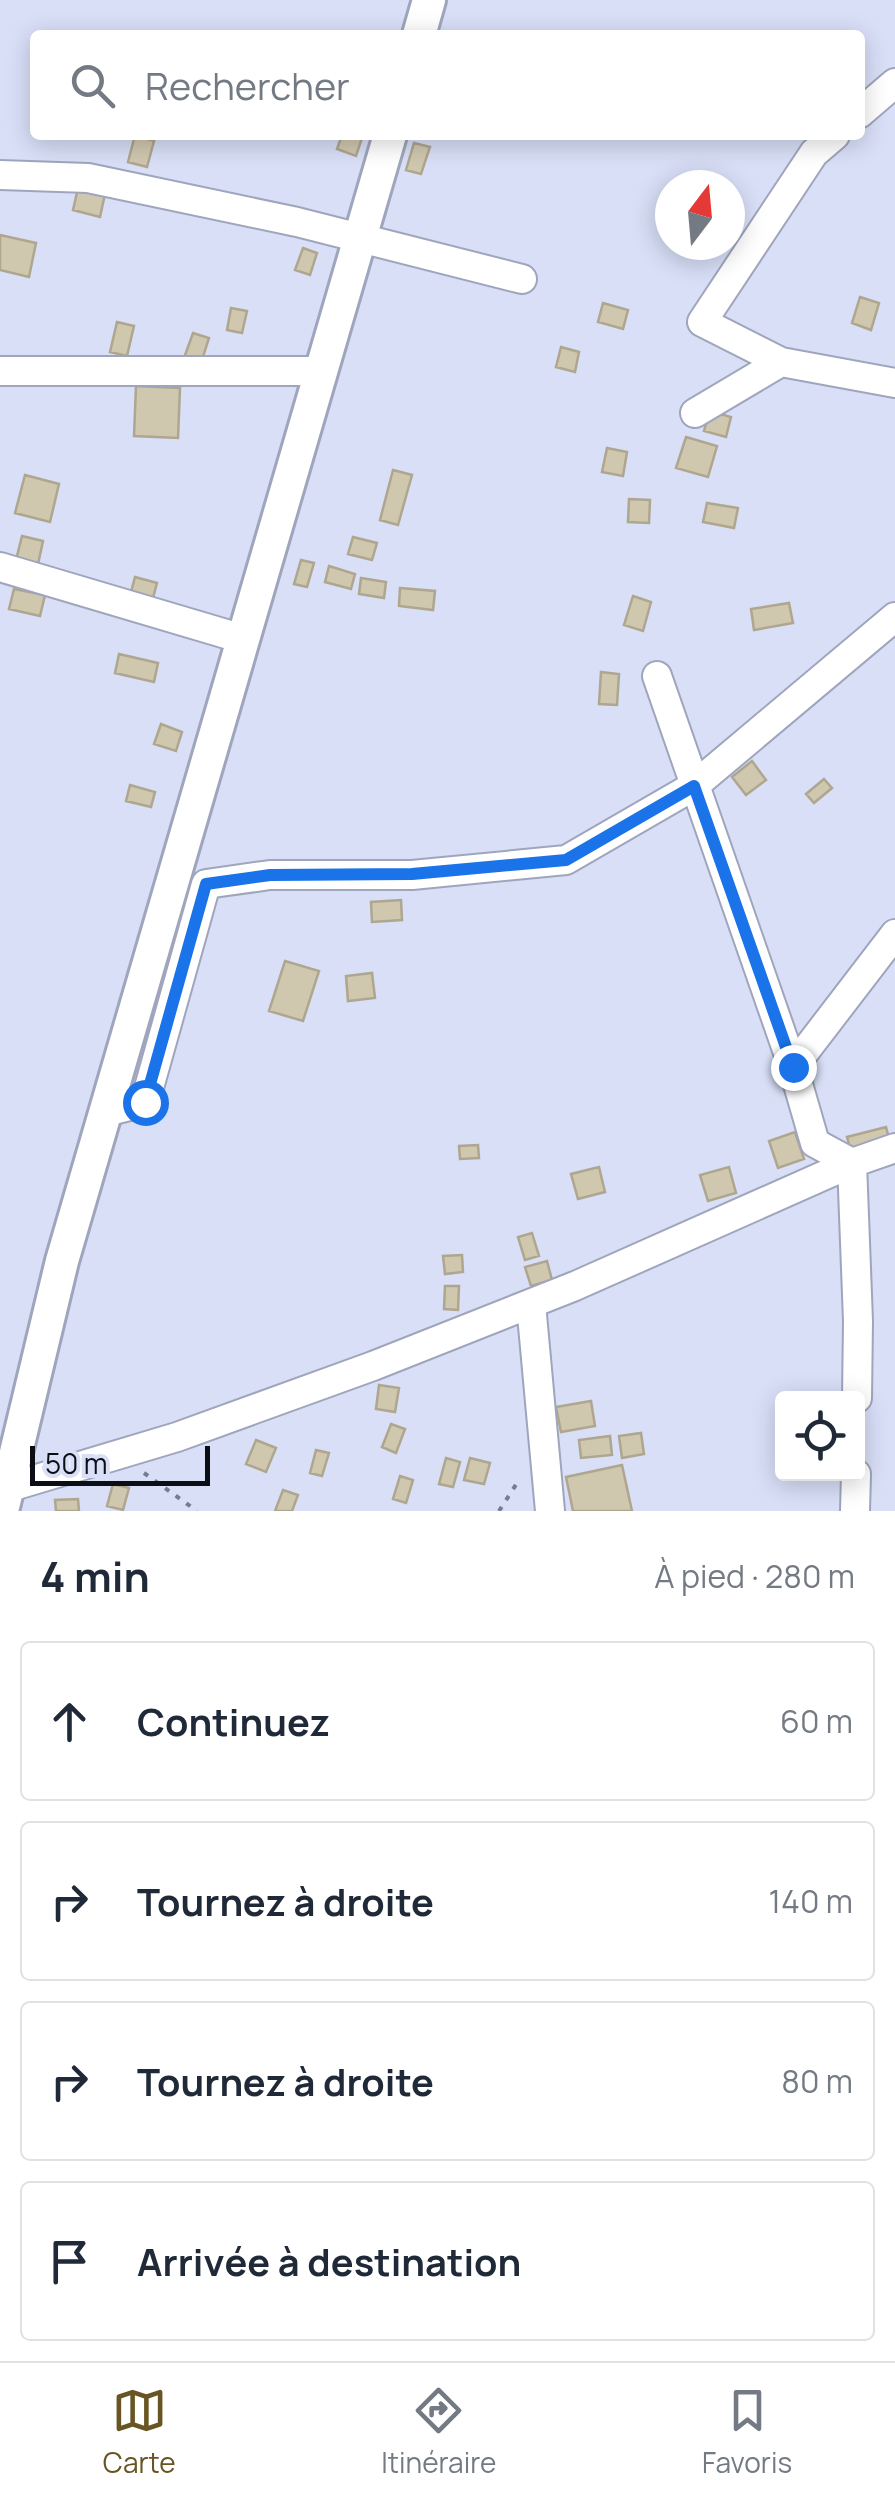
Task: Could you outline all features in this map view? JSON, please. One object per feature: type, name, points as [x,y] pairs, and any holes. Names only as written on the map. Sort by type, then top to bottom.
[{"type":"street","points":[[420,30],[429,0]]},
{"type":"street","points":[[865,109],[895,83]]},
{"type":"street","points":[[4,1496],[62,1262],[389,140]]},
{"type":"street","points":[[829,140],[814,153],[702,322],[781,362],[895,383]]},
{"type":"street","points":[[0,175],[88,178],[297,222],[522,279]]},
{"type":"street","points":[[695,413],[781,362]]},
{"type":"street","points":[[0,371],[320,372]]},
{"type":"street","points":[[0,567],[243,639]]},
{"type":"street","points":[[106,1112],[145,1102],[206,884],[270,875],[412,874],[566,860],[694,786],[895,617]]},
{"type":"street","points":[[656,676],[816,1143],[852,1163]]},
{"type":"street","points":[[793,1067],[895,934]]},
{"type":"street","points":[[4,1496],[373,1366],[531,1304],[852,1163],[895,1148]]},
{"type":"street","points":[[852,1163],[857,1391]]},
{"type":"street","points":[[531,1304],[550,1511]]},
{"type":"street","points":[[855,1511],[856,1481]]},
{"type":"path","points":[[120,1454],[197,1511]]},
{"type":"building","points":[[134,140],[154,141],[147,167],[128,162]]},
{"type":"building","points":[[340,140],[361,140],[356,156],[337,149]]},
{"type":"building","points":[[414,143],[430,147],[421,174],[406,170]]},
{"type":"building","points":[[78,188],[105,194],[100,217],[73,210]]},
{"type":"building","points":[[0,235],[36,243],[29,277],[0,270]]},
{"type":"building","points":[[303,248],[317,253],[310,275],[295,270]]},
{"type":"building","points":[[860,297],[879,303],[871,330],[852,323]]},
{"type":"building","points":[[603,303],[628,310],[623,329],[598,322]]},
{"type":"building","points":[[231,308],[247,311],[242,333],[227,330]]},
{"type":"building","points":[[117,322],[134,326],[127,356],[110,352]]},
{"type":"building","points":[[193,333],[209,338],[201,363],[184,358]]},
{"type":"building","points":[[561,347],[579,352],[575,372],[556,367]]},
{"type":"building","points":[[136,386],[180,388],[178,438],[134,436]]},
{"type":"building","points":[[710,411],[731,417],[726,437],[704,431]]},
{"type":"building","points":[[686,437],[717,446],[708,477],[676,468]]},
{"type":"building","points":[[607,448],[627,452],[623,476],[602,472]]},
{"type":"building","points":[[393,470],[412,475],[398,525],[380,520]]},
{"type":"building","points":[[25,475],[59,484],[50,522],[15,513]]},
{"type":"building","points":[[629,499],[650,500],[649,523],[628,522]]},
{"type":"building","points":[[707,503],[738,508],[734,528],[703,522]]},
{"type":"building","points":[[22,536],[43,541],[37,569],[15,564]]},
{"type":"building","points":[[353,537],[377,543],[372,560],[348,554]]},
{"type":"building","points":[[301,560],[314,563],[307,587],[294,584]]},
{"type":"building","points":[[329,566],[355,574],[351,589],[325,582]]},
{"type":"building","points":[[135,577],[157,583],[153,598],[131,592]]},
{"type":"building","points":[[361,578],[386,582],[384,598],[359,594]]},
{"type":"building","points":[[400,588],[435,591],[433,610],[399,606]]},
{"type":"building","points":[[14,589],[45,595],[40,616],[9,609]]},
{"type":"building","points":[[633,596],[651,602],[643,631],[624,625]]},
{"type":"building","points":[[789,603],[793,623],[754,630],[751,609]]},
{"type":"building","points":[[119,654],[158,663],[154,682],[115,673]]},
{"type":"building","points":[[601,672],[619,674],[617,705],[599,704]]},
{"type":"building","points":[[161,724],[182,732],[176,751],[154,744]]},
{"type":"building","points":[[752,761],[766,780],[746,795],[732,777]]},
{"type":"building","points":[[824,779],[832,788],[814,803],[806,794]]},
{"type":"building","points":[[130,785],[155,792],[151,807],[126,801]]},
{"type":"building","points":[[401,900],[402,920],[372,922],[371,902]]},
{"type":"building","points":[[285,961],[319,971],[303,1021],[269,1011]]},
{"type":"building","points":[[372,973],[375,998],[348,1001],[346,976]]},
{"type":"building","points":[[886,1127],[890,1142],[851,1152],[847,1137]]},
{"type":"building","points":[[795,1132],[804,1159],[778,1168],[769,1141]]},
{"type":"building","points":[[478,1145],[479,1158],[460,1159],[459,1146]]},
{"type":"building","points":[[599,1167],[605,1192],[578,1199],[571,1174]]},
{"type":"building","points":[[729,1167],[736,1193],[708,1201],[700,1175]]},
{"type":"building","points":[[532,1233],[539,1256],[525,1260],[518,1237]]},
{"type":"building","points":[[462,1255],[463,1272],[445,1274],[443,1256]]},
{"type":"building","points":[[547,1261],[552,1280],[531,1286],[525,1267]]},
{"type":"building","points":[[445,1286],[459,1286],[458,1310],[444,1309]]},
{"type":"building","points":[[379,1385],[399,1388],[395,1412],[376,1409]]},
{"type":"building","points":[[591,1401],[595,1426],[561,1432],[556,1407]]},
{"type":"building","points":[[391,1424],[405,1429],[396,1453],[382,1447]]},
{"type":"building","points":[[641,1433],[644,1454],[622,1458],[619,1436]]},
{"type":"building","points":[[610,1436],[612,1455],[581,1458],[579,1440]]},
{"type":"building","points":[[256,1440],[276,1448],[266,1472],[246,1464]]},
{"type":"building","points":[[316,1450],[329,1453],[322,1476],[310,1473]]},
{"type":"building","points":[[446,1458],[460,1462],[453,1487],[439,1484]]},
{"type":"building","points":[[470,1458],[490,1463],[484,1484],[464,1480]]},
{"type":"building","points":[[622,1465],[632,1511],[573,1511],[566,1477]]},
{"type":"building","points":[[400,1476],[413,1480],[406,1503],[393,1499]]},
{"type":"building","points":[[113,1484],[129,1488],[123,1510],[107,1506]]},
{"type":"building","points":[[283,1490],[298,1495],[292,1511],[275,1511]]},
{"type":"building","points":[[78,1499],[79,1511],[56,1511],[55,1500]]},
{"type":"route","points":[[145,1102],[206,884],[270,875],[412,874],[566,860],[694,786],[793,1067]]}]
